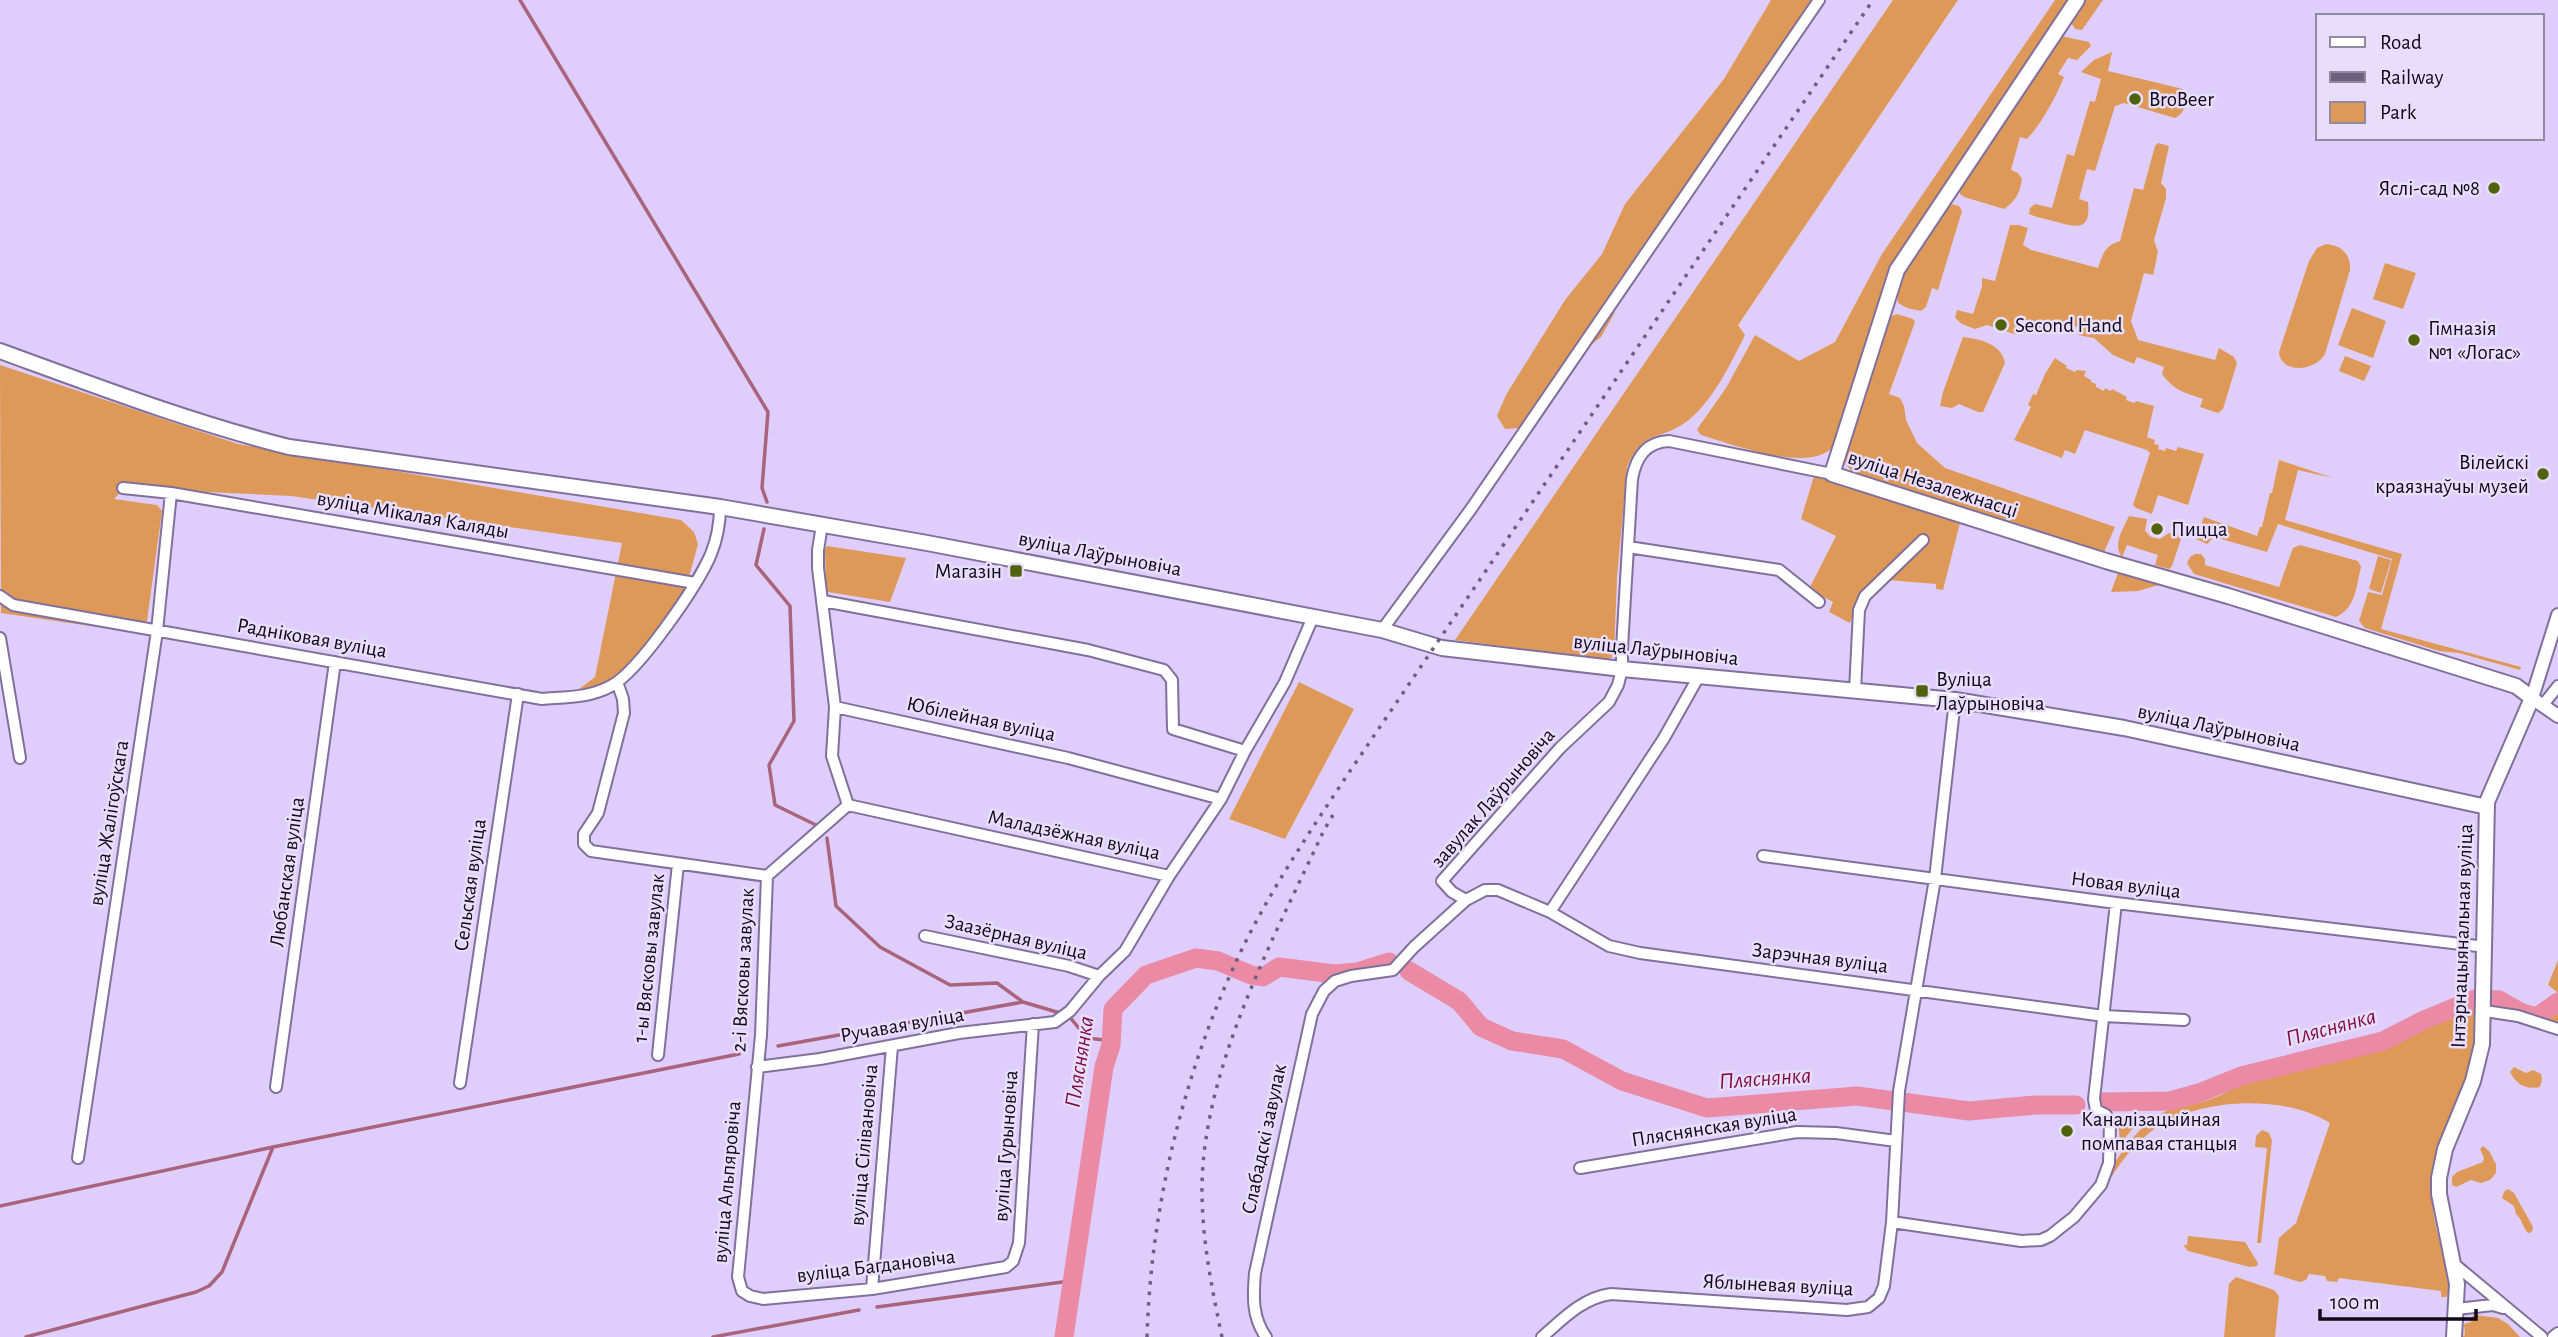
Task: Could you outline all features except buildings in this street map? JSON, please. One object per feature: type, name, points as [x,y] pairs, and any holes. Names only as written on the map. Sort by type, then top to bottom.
[{"type":"main road","name":"вуліца Незалежнасці","points":[[2077,0],[1897,270],[1832,474],[2106,561],[2518,686],[2537,702]]},
{"type":"main road","name":"вуліца Лаўрыновіча","points":[[0,351],[186,418],[289,447],[720,507],[1120,579],[1382,630],[1442,648],[1622,669],[1955,700],[2124,728],[2487,807]]},
{"type":"main road","points":[[2487,807],[2537,702]]},
{"type":"main road","name":"Інтэрнацыянальная вуліца","points":[[2455,1337],[2457,1284],[2439,1194],[2439,1178],[2445,1149],[2477,1069],[2482,1044],[2485,1009],[2484,895],[2487,807]]},
{"type":"street","points":[[1382,630],[1471,509],[1819,0]]},
{"type":"street","points":[[1622,669],[1634,468],[1643,451],[1655,442],[1670,441],[1832,474]]},
{"type":"street","name":"вуліца Мікалая Каляды","points":[[123,488],[172,493],[695,583]]},
{"type":"street","name":"вуліца Жалігоўскага","points":[[78,1158],[158,631],[172,493]]},
{"type":"street","points":[[720,507],[720,523],[711,553],[695,583],[643,657],[617,682],[623,699],[624,713],[598,813],[584,834],[584,844],[596,853],[767,876],[848,805],[832,756],[835,707],[818,559],[822,525]]},
{"type":"street","points":[[1855,691],[1859,610],[1865,596],[1923,540]]},
{"type":"street","points":[[1628,547],[1779,570],[1819,602]]},
{"type":"street","name":"Радніковая вуліца","points":[[0,596],[13,605],[542,698],[574,697],[598,692],[617,682]]},
{"type":"street","points":[[823,601],[1088,650],[1164,670],[1172,680],[1173,729],[1245,751]]},
{"type":"street","points":[[2537,702],[2558,615]]},
{"type":"street","points":[[1168,876],[1220,799],[1285,682],[1313,617]]},
{"type":"street","points":[[0,638],[20,758]]},
{"type":"street","name":"Любанская вуліца","points":[[276,1087],[335,662]]},
{"type":"street","name":"завулак Лаўрыновіча","points":[[1466,900],[1452,892],[1442,881],[1560,748],[1609,702],[1618,685],[1622,669]]},
{"type":"street","points":[[1550,912],[1664,738],[1699,676]]},
{"type":"street","points":[[2537,702],[2558,686]]},
{"type":"street","name":"Сельская вуліца","points":[[460,1083],[518,694]]},
{"type":"street","name":"Яблыневая вуліца","points":[[1542,1337],[1582,1304],[1611,1294],[1847,1310],[1868,1307],[1879,1298],[1884,1286],[1892,1222],[1899,1091],[1935,879],[1955,700]]},
{"type":"street","points":[[2537,702],[2558,716]]},
{"type":"street","name":"Юбілейная вуліца","points":[[835,707],[1068,758],[1220,799]]},
{"type":"street","name":"Маладзёжная вуліца","points":[[848,805],[1168,876],[1125,951],[1099,976],[1070,1011],[1055,1022]]},
{"type":"street","name":"Новая вуліца","points":[[1763,856],[2116,903],[2486,947]]},
{"type":"street","name":"1-ы Вясковы завулак","points":[[658,1055],[678,864]]},
{"type":"street","name":"2-і Вясковы завулак","points":[[757,1067],[761,1035],[767,876]]},
{"type":"street","name":"Зарэчная вуліца","points":[[1466,900],[1485,890],[1498,890],[1550,912],[1609,946],[1625,951],[2104,1016],[2184,1020]]},
{"type":"street","name":"Слабадскі завулак","points":[[1264,1333],[1254,1308],[1255,1273],[1308,1024],[1324,991],[1335,981],[1393,970],[1466,900]]},
{"type":"street","points":[[1892,1222],[2021,1241],[2041,1240],[2057,1232],[2089,1201],[2101,1185],[2109,1163],[2110,1123],[2106,1115],[2096,1110],[2094,1099],[2116,903]]},
{"type":"street","name":"Заазёрная вуліца","points":[[925,936],[1069,966],[1099,976]]},
{"type":"street","points":[[2485,1009],[2558,1029]]},
{"type":"street","name":"Ручавая вуліца","points":[[757,1067],[820,1059],[959,1033],[1055,1022]]},
{"type":"street","name":"вуліца Гурыновіча","points":[[1006,1267],[1013,1261],[1019,1243],[1033,1024]]},
{"type":"street","name":"вуліца Сілівановіча","points":[[872,1289],[892,1046]]},
{"type":"street","name":"вуліца Альпяровіча","points":[[750,1296],[741,1291],[738,1277],[757,1067]]},
{"type":"street","name":"Пляснянская вуліца","points":[[1580,1168],[1797,1132],[1836,1133],[1896,1142]]},
{"type":"street","points":[[2453,1263],[2542,1337]]},
{"type":"street","name":"вуліца Багдановіча","points":[[750,1296],[763,1299],[872,1289],[1006,1267]]},
{"type":"street","points":[[2456,1308],[2493,1305],[2509,1310]]},
{"type":"street","points":[[2553,1337],[2558,1333]]},
{"type":"green space","points":[[1771,0],[1813,0],[1615,286],[1615,312],[1601,337],[1562,367],[1519,428],[1505,429],[1497,416],[1506,395],[1565,300],[1602,254],[1625,204],[1724,79]]},
{"type":"green space","points":[[1893,0],[1958,0],[1738,325],[1745,335],[1712,394],[1686,422],[1646,441],[1633,455],[1627,467],[1617,577],[1614,654],[1611,658],[1599,659],[1455,640]]},
{"type":"green space","points":[[2055,0],[2069,0],[1891,268],[1832,448],[1820,455],[1805,458],[1787,457],[1749,450],[1701,435],[1697,430],[1726,388],[1755,335],[1799,361],[1835,342],[1882,254]]},
{"type":"green space","points":[[2083,0],[2103,0],[2082,30],[2075,29],[2070,21]]},
{"type":"green space","points":[[2061,36],[2089,42],[2091,46],[2077,60],[2068,58],[2058,74],[2064,77],[2043,118],[2027,139],[2020,137],[2011,170],[2018,173],[2022,179],[2017,196],[2004,209],[1964,197],[1960,194],[1960,185]]},
{"type":"green space","points":[[2112,52],[2108,71],[2183,89],[2188,94],[2183,111],[2175,118],[2124,103],[2115,106],[2095,171],[2087,169],[2079,199],[2088,202],[2085,222],[2077,226],[2029,214],[2030,208],[2035,204],[2052,208],[2067,154],[2074,156],[2090,101],[2095,102],[2101,79],[2081,72],[2094,60]]},
{"type":"green space","points":[[2158,143],[2169,146],[2161,183],[2166,189],[2166,198],[2154,240],[2158,252],[2153,275],[2144,273],[2131,321],[2138,340],[2215,360],[2219,348],[2234,357],[2237,363],[2223,409],[2218,413],[2200,407],[2203,399],[2175,388],[2162,374],[2164,367],[2137,357],[2134,364],[2113,355],[2094,338],[2078,335],[2080,328],[2065,323],[2062,330],[2014,334],[1987,325],[1975,329],[1955,318],[1957,310],[1973,314],[1982,287],[1982,278],[1995,281],[2010,225],[2028,228],[2023,245],[2031,250],[2098,268],[2105,251],[2120,241],[2134,188],[2143,190]]},
{"type":"green space","points":[[1951,204],[1959,206],[1962,211],[1938,290],[1932,288],[1926,307],[1921,311],[1907,308],[1898,303],[1898,292],[1906,268],[1942,211]]},
{"type":"green space","points":[[2326,244],[2344,251],[2349,259],[2350,270],[2325,354],[2321,360],[2307,367],[2292,367],[2281,359],[2279,352],[2309,261],[2317,248]]},
{"type":"green space","points":[[2385,263],[2416,273],[2403,309],[2373,299]]},
{"type":"green space","points":[[2352,308],[2386,321],[2373,358],[2338,345]]},
{"type":"green space","points":[[1897,314],[1915,322],[1889,394],[1900,398],[1906,420],[1917,443],[1945,468],[2115,527],[2104,552],[1855,474],[1844,463],[1889,317]]},
{"type":"green space","points":[[1963,337],[1983,341],[1995,347],[2000,351],[2005,363],[1983,412],[1959,404],[1952,408],[1940,406]]},
{"type":"green space","points":[[2345,356],[2371,366],[2364,381],[2339,371]]},
{"type":"green space","points":[[2055,358],[2075,372],[2086,371],[2084,376],[2104,391],[2105,388],[2111,391],[2112,389],[2127,397],[2126,400],[2154,406],[2147,437],[2155,440],[2154,444],[2159,445],[2158,449],[2176,451],[2178,447],[2204,454],[2188,505],[2158,495],[2152,514],[2133,505],[2150,453],[2147,450],[2085,430],[2075,454],[2065,450],[2062,458],[2014,440],[2031,407],[2028,405],[2033,394],[2036,395]]},
{"type":"green space","points":[[0,365],[238,444],[681,520],[694,532],[698,544],[685,592],[618,680],[566,699],[595,677],[622,543],[291,496],[124,488],[114,499],[157,505],[162,511],[146,628],[139,633],[1,613]]},
{"type":"green space","points":[[2279,460],[2333,478],[2298,470],[2285,520],[2402,554],[2381,629],[2521,667],[2520,670],[2459,653],[2439,651],[2365,628],[2359,621],[2368,592],[2382,595],[2392,559],[2278,524],[2267,552],[2214,537],[2207,544],[2196,539],[2204,517],[2257,536],[2272,493]]},
{"type":"green space","points":[[1814,476],[1960,523],[1943,590],[1936,589],[1936,584],[1876,579],[1860,595],[1850,623],[1829,612],[1833,602],[1809,589],[1836,536],[1801,519]]},
{"type":"green space","points":[[2129,516],[2147,519],[2145,531],[2151,537],[2160,539],[2169,533],[2182,536],[2169,569],[2155,565],[2158,555],[2127,545],[2122,557],[2118,542]]},
{"type":"green space","points":[[2300,545],[2358,561],[2361,567],[2348,608],[2336,617],[2194,574],[2187,563],[2190,557],[2201,554],[2205,565],[2279,587],[2293,548]]},
{"type":"green space","points":[[827,546],[906,558],[890,602],[828,592]]},
{"type":"green space","points":[[2378,556],[2391,560],[2381,593],[2369,589]]},
{"type":"green space","points":[[2118,573],[2159,585],[2138,591],[2111,592]]},
{"type":"green space","points":[[1299,682],[1354,709],[1285,839],[1229,819]]},
{"type":"green space","points":[[2558,960],[2558,1027],[2494,1006],[2493,1000],[2537,1017],[2551,1007],[2557,992],[2548,985]]},
{"type":"green space","points":[[2477,999],[2471,1063],[2461,1096],[2441,1143],[2432,1180],[2435,1221],[2450,1291],[2446,1297],[2441,1297],[2441,1291],[2339,1278],[2337,1282],[2327,1281],[2325,1276],[2309,1274],[2306,1280],[2300,1282],[2274,1274],[2279,1238],[2296,1223],[2330,1123],[2290,1107],[2243,1103],[2219,1105],[2175,1117],[2141,1140],[2127,1155],[2104,1189],[2101,1185],[2130,1142],[2158,1115],[2217,1097],[2260,1072],[2383,1041],[2424,1020]]},
{"type":"green space","points":[[2514,1067],[2526,1073],[2533,1070],[2541,1074],[2540,1087],[2530,1088],[2519,1083],[2510,1072]]},
{"type":"green space","points":[[2118,1118],[2138,1118],[2139,1121],[2120,1144]]},
{"type":"green space","points":[[2262,1130],[2269,1133],[2272,1140],[2261,1243],[2257,1243],[2267,1148],[2255,1147],[2256,1136]]},
{"type":"green space","points":[[2483,1146],[2496,1164],[2496,1173],[2490,1180],[2481,1183],[2471,1180],[2456,1187],[2452,1185],[2452,1177],[2457,1172],[2483,1162],[2480,1149]]},
{"type":"green space","points":[[2508,1189],[2514,1193],[2533,1227],[2532,1232],[2526,1231],[2514,1206],[2502,1198]]},
{"type":"green space","points":[[2188,1236],[2245,1242],[2258,1263],[2257,1266],[2250,1267],[2188,1251],[2183,1245],[2187,1245]]},
{"type":"green space","points":[[2236,1277],[2274,1290],[2279,1296],[2275,1337],[2224,1337],[2229,1284]]},
{"type":"green space","points":[[2472,1316],[2498,1318],[2520,1337],[2462,1337],[2465,1335],[2464,1324],[2471,1322]]},
{"type":"waterway","points":[[520,0],[768,412],[762,488],[767,502]]},
{"type":"waterway","points":[[764,529],[756,565],[790,606],[794,721],[769,765],[775,805],[818,826]]},
{"type":"waterway","points":[[827,838],[836,906],[880,947],[950,985],[997,983],[1023,1002],[1060,1013]]},
{"type":"waterway","name":"Пляснянка","points":[[1064,1337],[1104,1067],[1111,1045],[1113,1009],[1146,975],[1196,958],[1218,961],[1251,975],[1263,977],[1279,967],[1334,974],[1357,972],[1389,962]]},
{"type":"waterway","name":"Пляснянка","points":[[1409,971],[1459,1001],[1481,1027],[1512,1041],[1563,1049],[1622,1081],[1707,1108],[1857,1096],[1969,1111],[2035,1105],[2076,1105]]},
{"type":"waterway","name":"Пляснянка","points":[[2104,1102],[2170,1101],[2199,1093],[2241,1076],[2383,1041],[2475,999],[2499,1000],[2522,1013],[2537,1017],[2558,1002]]},
{"type":"waterway","points":[[778,1046],[1023,1002]]},
{"type":"waterway","points":[[1068,1015],[1087,1038],[1104,1040],[1111,1045]]},
{"type":"waterway","points":[[0,1206],[273,1147],[739,1054]]},
{"type":"waterway","points":[[26,1337],[196,1292],[209,1286],[222,1272],[273,1147]]},
{"type":"waterway","points":[[877,1307],[1070,1281]]},
{"type":"waterway","points":[[713,1337],[859,1310]]},
{"type":"railway","points":[[1147,1337],[1156,1237],[1175,1137],[1204,1040],[1222,993],[1255,924],[1348,774],[1873,0]]},
{"type":"railway","points":[[1222,1337],[1208,1264],[1202,1209],[1205,1144],[1214,1098],[1227,1051],[1263,959],[1333,815]]},
{"type":"place","name":"BroBeer","points":[[2135,99]]},
{"type":"place","name":"Яслі-сад №8","points":[[2494,188]]},
{"type":"place","name":"Second Hand","points":[[2001,325]]},
{"type":"place","name":"Гімназія №1 «Логас»","points":[[2414,340]]},
{"type":"place","name":"Вілейскі краязнаўчы музей","points":[[2543,474]]},
{"type":"place","name":"Пицца","points":[[2157,529]]},
{"type":"place","name":"Магазін","points":[[1016,571]]},
{"type":"place","name":"Вуліца Лаўрыновіча","points":[[1922,691]]},
{"type":"place","name":"Каналізацыйная помпавая станцыя","points":[[2067,1131]]}]
